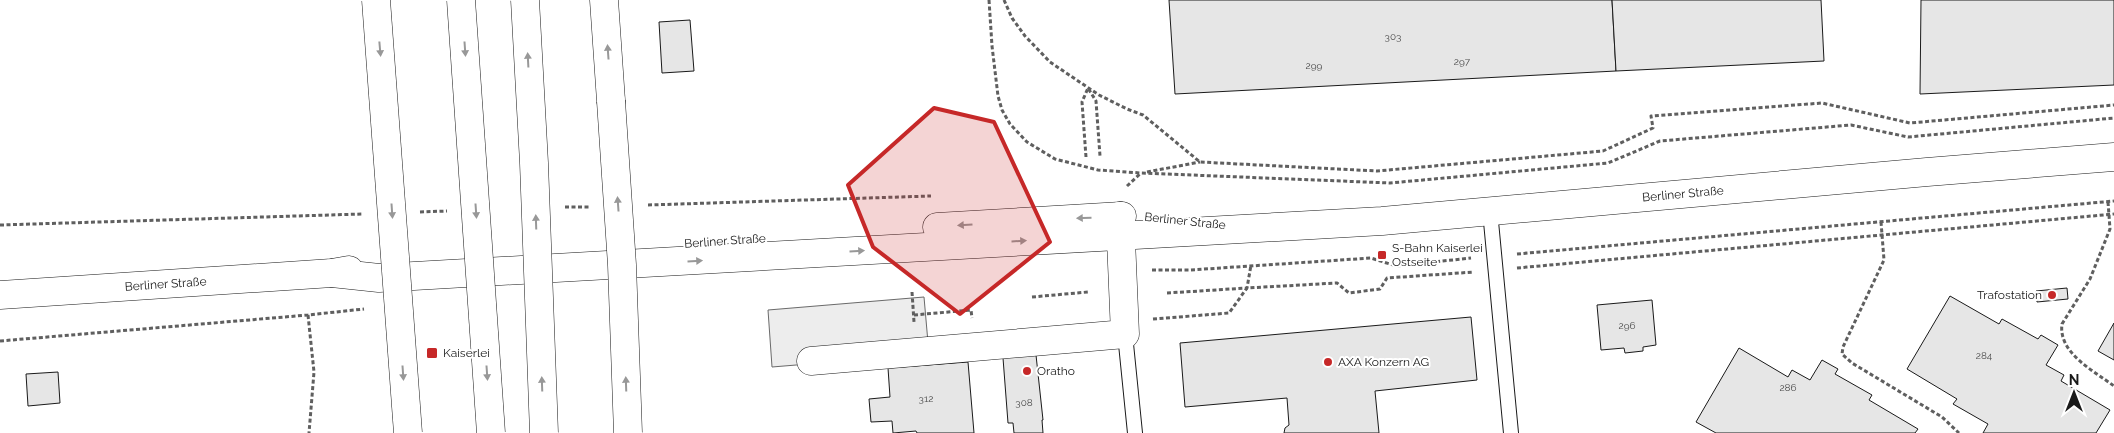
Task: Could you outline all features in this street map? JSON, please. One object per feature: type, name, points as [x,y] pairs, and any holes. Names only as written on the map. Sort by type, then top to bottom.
[{"type":"main road","points":[[376,0],[408,433]]},
{"type":"main road","points":[[461,0],[491,433]]},
{"type":"main road","points":[[524,0],[534,163],[544,433]]},
{"type":"main road","points":[[604,0],[621,255],[628,433]]},
{"type":"main road","name":"Berliner Straße","points":[[0,295],[332,274],[388,264],[1063,218],[1120,225],[1156,218],[1250,228],[1382,220],[2114,157]]},
{"type":"main road","points":[[810,361],[1124,328],[1120,225]]},
{"type":"lane","points":[[1490,211],[1511,433]]},
{"type":"lane","points":[[1124,328],[1135,433]]},
{"type":"path","points":[[990,0],[992,46],[998,96],[1002,110],[1018,135],[1054,159],[1098,170],[1390,183],[1608,163],[1660,141],[1851,125],[1908,137],[2114,118]]},
{"type":"path","points":[[1004,0],[1012,18],[1034,48],[1050,62],[1088,88],[1127,110],[1142,115],[1200,162]]},
{"type":"path","points":[[1088,88],[1096,101],[1100,156]]},
{"type":"path","points":[[1086,157],[1082,102],[1088,88]]},
{"type":"path","points":[[1124,188],[1140,173],[1200,162],[1377,171],[1603,151],[1653,128],[1651,116],[1822,103],[1910,122],[2114,106]]},
{"type":"path","points":[[647,205],[936,196]]},
{"type":"path","points":[[1123,270],[1190,270],[1378,259],[1396,266],[2114,201]]},
{"type":"path","points":[[2108,202],[2110,230],[2090,279],[2062,324],[2061,330],[2065,343],[2073,355],[2114,386]]},
{"type":"path","points":[[558,208],[597,206]]},
{"type":"path","points":[[419,212],[448,211]]},
{"type":"path","points":[[0,225],[369,214]]},
{"type":"path","points":[[1167,293],[1337,283],[1349,293],[1380,289],[1387,278],[1495,270],[2114,214]]},
{"type":"path","points":[[1881,222],[1884,260],[1842,347],[1842,354],[1852,363],[1942,417],[1959,433]]},
{"type":"path","points":[[1378,259],[1382,255]]},
{"type":"path","points":[[1124,328],[1229,313],[1247,288],[1251,265]]},
{"type":"path","points":[[912,292],[914,324]]},
{"type":"path","points":[[1032,296],[1088,292]]},
{"type":"path","points":[[914,315],[946,312]]},
{"type":"path","points":[[0,341],[308,315],[314,372],[309,433]]},
{"type":"highlighted area","points":[[934,108],[994,122],[1050,242],[960,314],[873,247],[848,185]]},
{"type":"shaded area","points":[[924,297],[929,354],[772,367],[768,310]]},
{"type":"building","points":[[1169,0],[1612,0],[1616,71],[1175,94]]},
{"type":"building","points":[[1612,0],[1821,0],[1824,61],[1616,71]]},
{"type":"building","points":[[1921,0],[2114,0],[2114,85],[1920,94]]},
{"type":"building","points":[[690,20],[694,71],[662,73],[659,22]]},
{"type":"building","name":"Trafostation","points":[[2067,288],[2068,299],[2037,302],[2036,291]]},
{"type":"building","points":[[1950,296],[1999,324],[2002,319],[2038,339],[2041,335],[2058,345],[2046,365],[2064,375],[2061,381],[2110,410],[2096,433],[1983,433],[1988,424],[1953,404],[1957,399],[1907,369]]},
{"type":"building","points":[[1652,300],[1656,345],[1643,347],[1643,351],[1625,353],[1624,348],[1601,350],[1597,305]]},
{"type":"building","name":"AXA Konzern AG","points":[[1471,317],[1477,380],[1375,391],[1379,433],[1284,433],[1285,428],[1289,425],[1287,398],[1185,407],[1180,343]]},
{"type":"building","points":[[2114,323],[2114,360],[2098,351]]},
{"type":"building","points":[[1739,348],[1788,377],[1792,370],[1810,380],[1822,360],[1838,369],[1835,374],[1872,395],[1869,400],[1918,429],[1915,433],[1716,433],[1696,422]]},
{"type":"building","points":[[1036,355],[1043,433],[1014,433],[1013,423],[1008,423],[1003,358]]},
{"type":"building","points":[[968,362],[974,433],[917,433],[916,431],[893,433],[892,421],[871,422],[869,399],[890,397],[888,368]]},
{"type":"building","points":[[58,372],[60,403],[28,406],[26,374]]},
{"type":"place","name":"S-Bahn Kaiserlei Ostseite","points":[[1382,255]]},
{"type":"place","name":"Trafostation","points":[[2052,295]]},
{"type":"place","name":"Kaiserlei","points":[[432,353]]},
{"type":"place","name":"AXA Konzern AG","points":[[1328,362]]},
{"type":"place","name":"Oratho","points":[[1027,371]]}]
